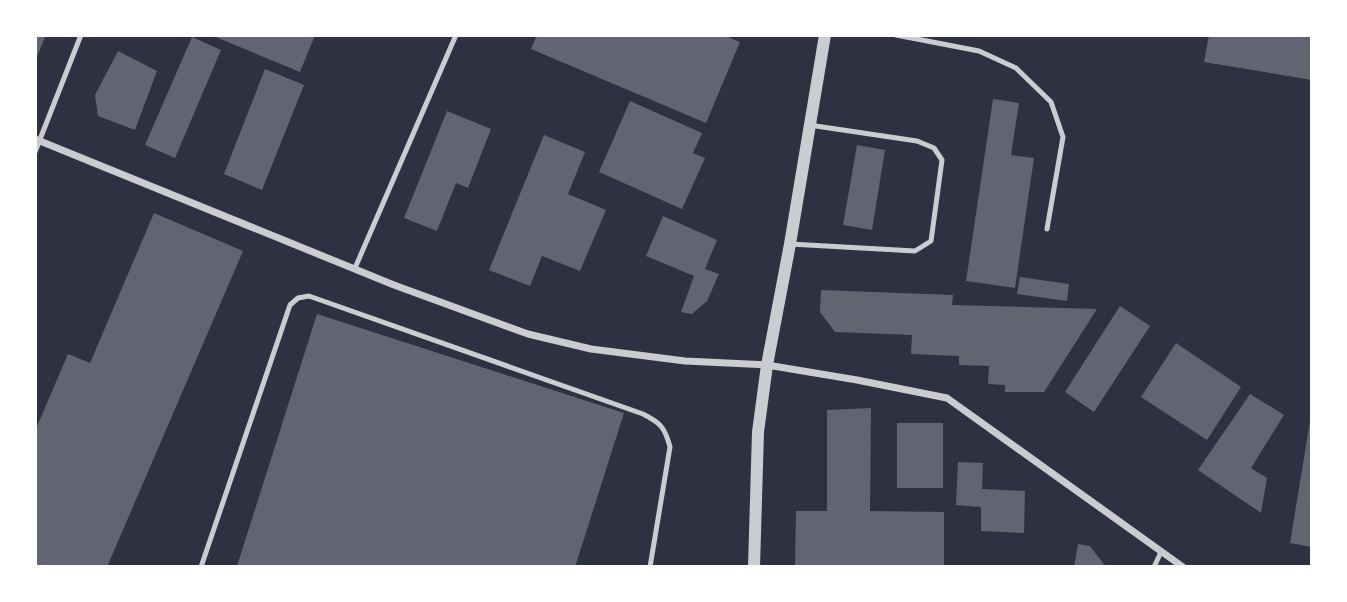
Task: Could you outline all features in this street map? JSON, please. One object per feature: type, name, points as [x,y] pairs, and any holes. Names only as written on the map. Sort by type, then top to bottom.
[{"type":"street","points":[[754,567],[758,432],[767,365],[825,35]]},
{"type":"street","points":[[37,140],[394,285],[528,334],[592,349],[685,361],[767,365],[947,398],[1183,567]]},
{"type":"lane","points":[[35,152],[37,140],[81,35]]},
{"type":"lane","points":[[355,268],[456,35]]},
{"type":"lane","points":[[896,35],[979,51],[1016,68],[1051,102],[1063,137],[1047,229]]},
{"type":"lane","points":[[790,244],[915,251],[931,242],[942,160],[934,148],[917,141],[809,125]]},
{"type":"lane","points":[[201,567],[290,305],[298,298],[309,296],[656,420],[665,430],[670,447],[650,567]]},
{"type":"lane","points":[[1154,567],[1161,552]]},
{"type":"building","points":[[35,35],[46,35],[35,61]]},
{"type":"building","points":[[211,35],[315,35],[300,72]]},
{"type":"building","points":[[537,35],[723,35],[740,42],[706,123],[531,49]]},
{"type":"building","points":[[1209,35],[1312,35],[1312,80],[1204,62]]},
{"type":"building","points":[[192,37],[221,50],[175,158],[145,145]]},
{"type":"building","points":[[118,51],[157,71],[135,130],[98,116],[95,95]]},
{"type":"building","points":[[265,69],[304,85],[262,190],[224,174]]},
{"type":"building","points":[[993,99],[1019,103],[1011,155],[1034,158],[1015,288],[966,281]]},
{"type":"building","points":[[630,101],[702,133],[693,153],[705,158],[682,209],[599,172]]},
{"type":"building","points":[[447,111],[491,129],[468,188],[456,183],[437,231],[404,218]]},
{"type":"building","points":[[544,135],[585,152],[568,194],[606,210],[580,271],[542,256],[530,286],[489,270]]},
{"type":"building","points":[[857,145],[885,150],[872,230],[843,225]]},
{"type":"building","points":[[154,213],[243,251],[107,567],[35,567],[35,431],[68,354],[90,363]]},
{"type":"building","points":[[663,216],[717,240],[705,269],[719,274],[707,301],[692,314],[681,312],[694,276],[646,256]]},
{"type":"building","points":[[1020,277],[1069,284],[1067,301],[1017,294]]},
{"type":"building","points":[[821,290],[953,295],[952,305],[1097,309],[1044,392],[1005,392],[1005,385],[988,384],[989,366],[959,365],[959,356],[911,354],[912,335],[835,332],[820,312]]},
{"type":"building","points":[[1120,306],[1150,326],[1094,412],[1065,392]]},
{"type":"building","points":[[317,314],[624,413],[575,567],[237,566]]},
{"type":"building","points":[[1176,343],[1241,387],[1207,440],[1141,397]]},
{"type":"building","points":[[1250,394],[1284,415],[1251,468],[1267,478],[1261,513],[1198,470]]},
{"type":"building","points":[[871,408],[870,511],[944,512],[944,567],[795,567],[796,511],[827,511],[827,410]]},
{"type":"building","points":[[1310,421],[1312,422],[1312,547],[1290,543]]},
{"type":"building","points":[[897,423],[943,423],[943,488],[897,488]]},
{"type":"building","points":[[958,462],[983,463],[982,489],[1025,491],[1024,533],[981,531],[981,507],[956,505]]},
{"type":"building","points":[[1078,544],[1090,546],[1106,567],[1074,567]]}]
